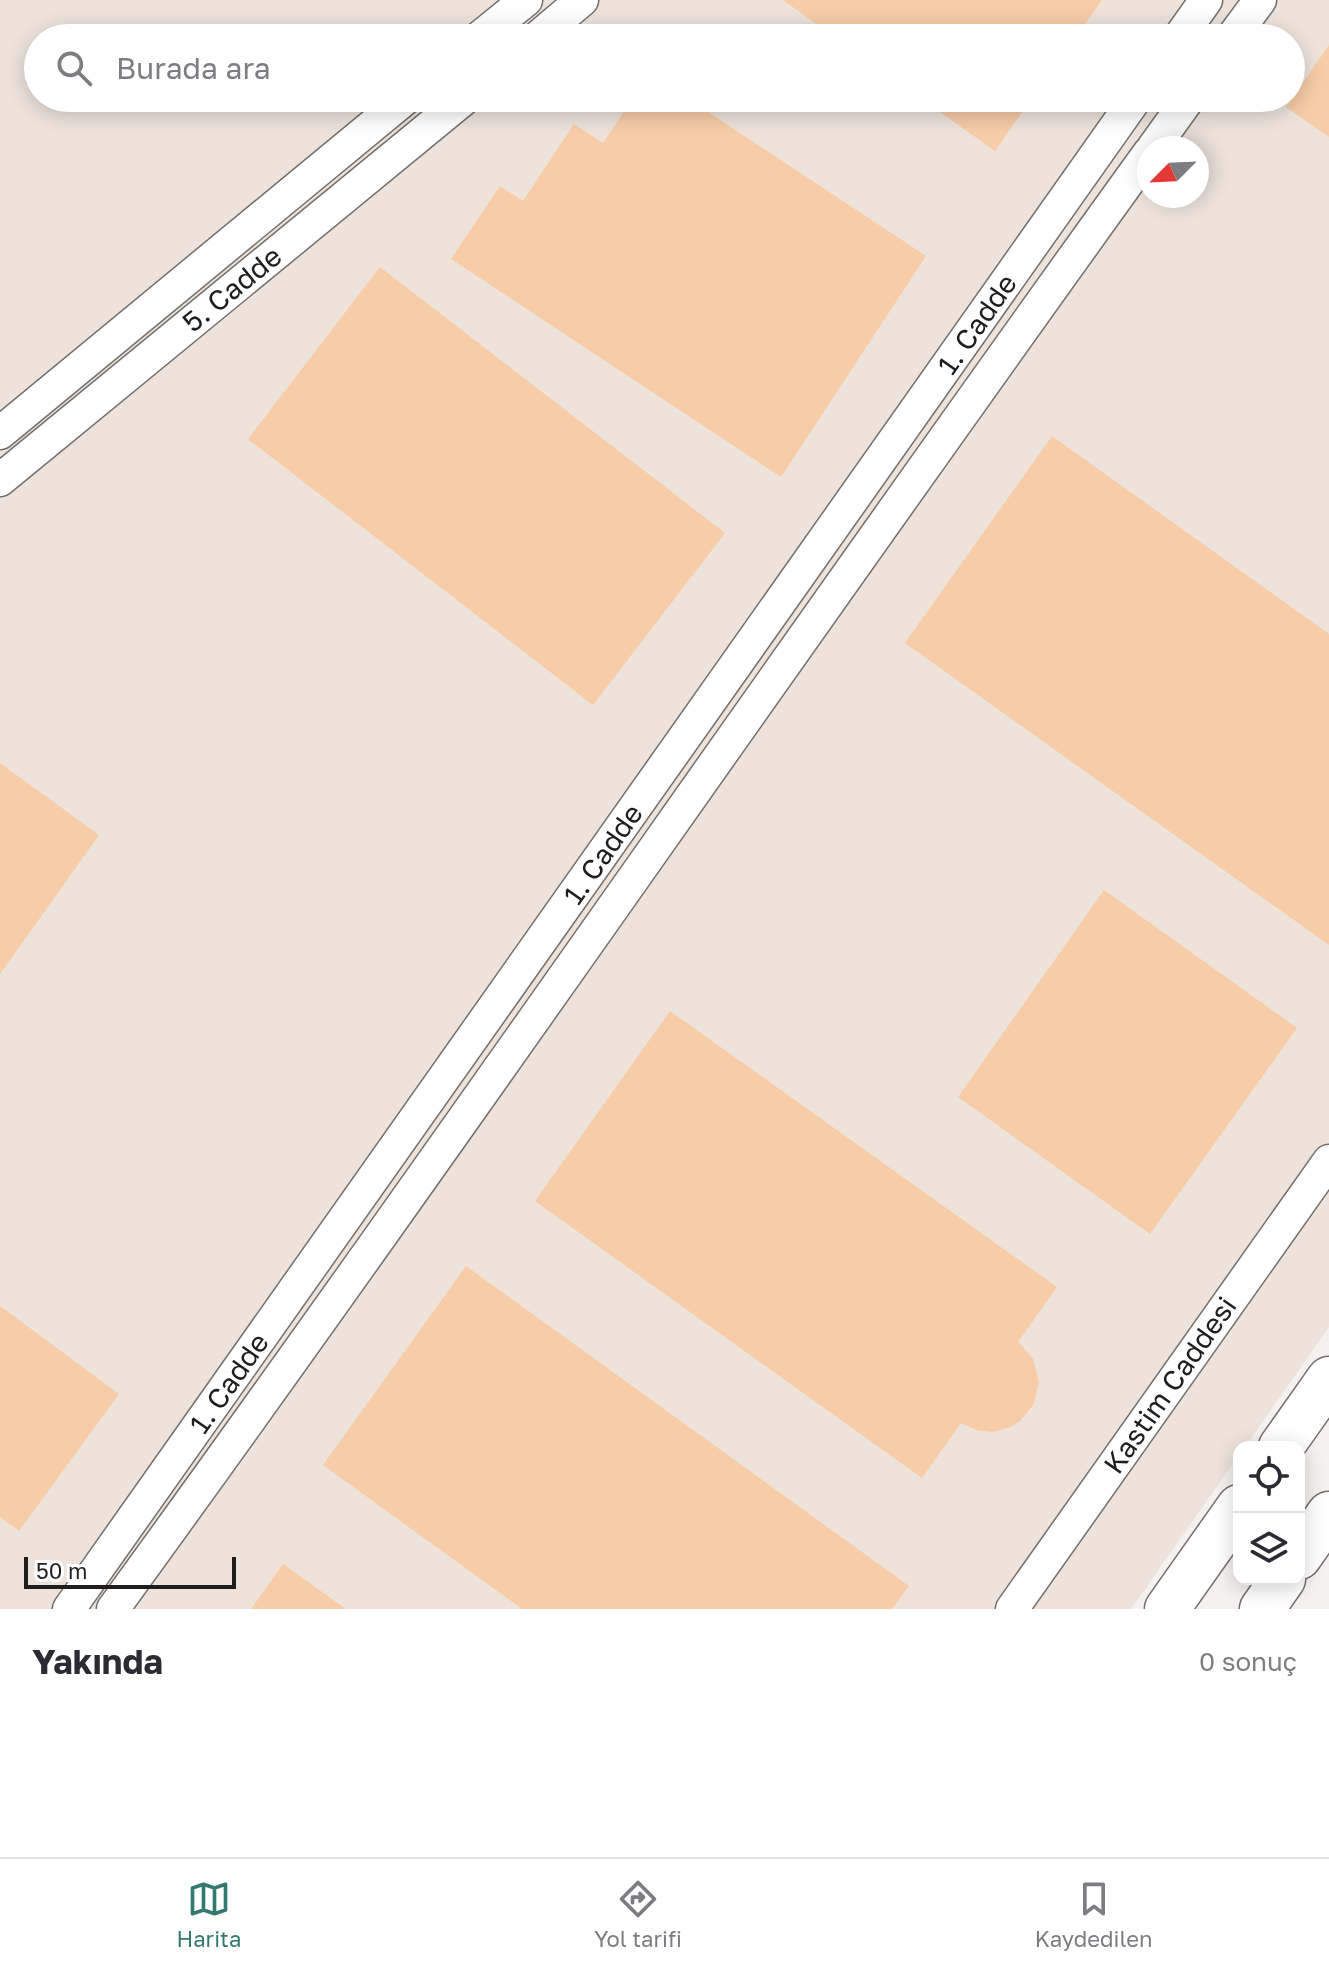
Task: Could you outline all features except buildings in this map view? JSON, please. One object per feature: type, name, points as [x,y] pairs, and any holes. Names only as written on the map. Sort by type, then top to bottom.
[{"type":"highway","points":[[1285,1441],[1329,1379]]},
{"type":"highway","points":[[1167,1609],[1235,1513]]},
{"type":"highway","points":[[1305,1548],[1329,1514]]},
{"type":"highway","points":[[1262,1609],[1279,1585]]},
{"type":"lane","points":[[496,24],[526,0]]},
{"type":"lane","points":[[554,24],[582,0]]},
{"type":"lane","points":[[1189,24],[1206,0]]},
{"type":"lane","points":[[1242,24],[1260,0]]},
{"type":"lane","name":"5. Cadde","points":[[0,433],[389,112]]},
{"type":"lane","name":"5. Cadde","points":[[0,480],[448,112]]},
{"type":"lane","name":"1. Cadde","points":[[69,1609],[1126,112]]},
{"type":"lane","points":[[1162,136],[1179,112]]},
{"type":"lane","name":"1. Cadde","points":[[113,1609],[297,1355],[1137,170]]},
{"type":"lane","name":"Kastim Caddesi","points":[[1012,1609],[1329,1161]]},
{"type":"shaded area","points":[[0,0],[1329,0],[1329,1327],[1249,1441],[1233,1441],[1233,1464],[1131,1609],[0,1609]]}]
